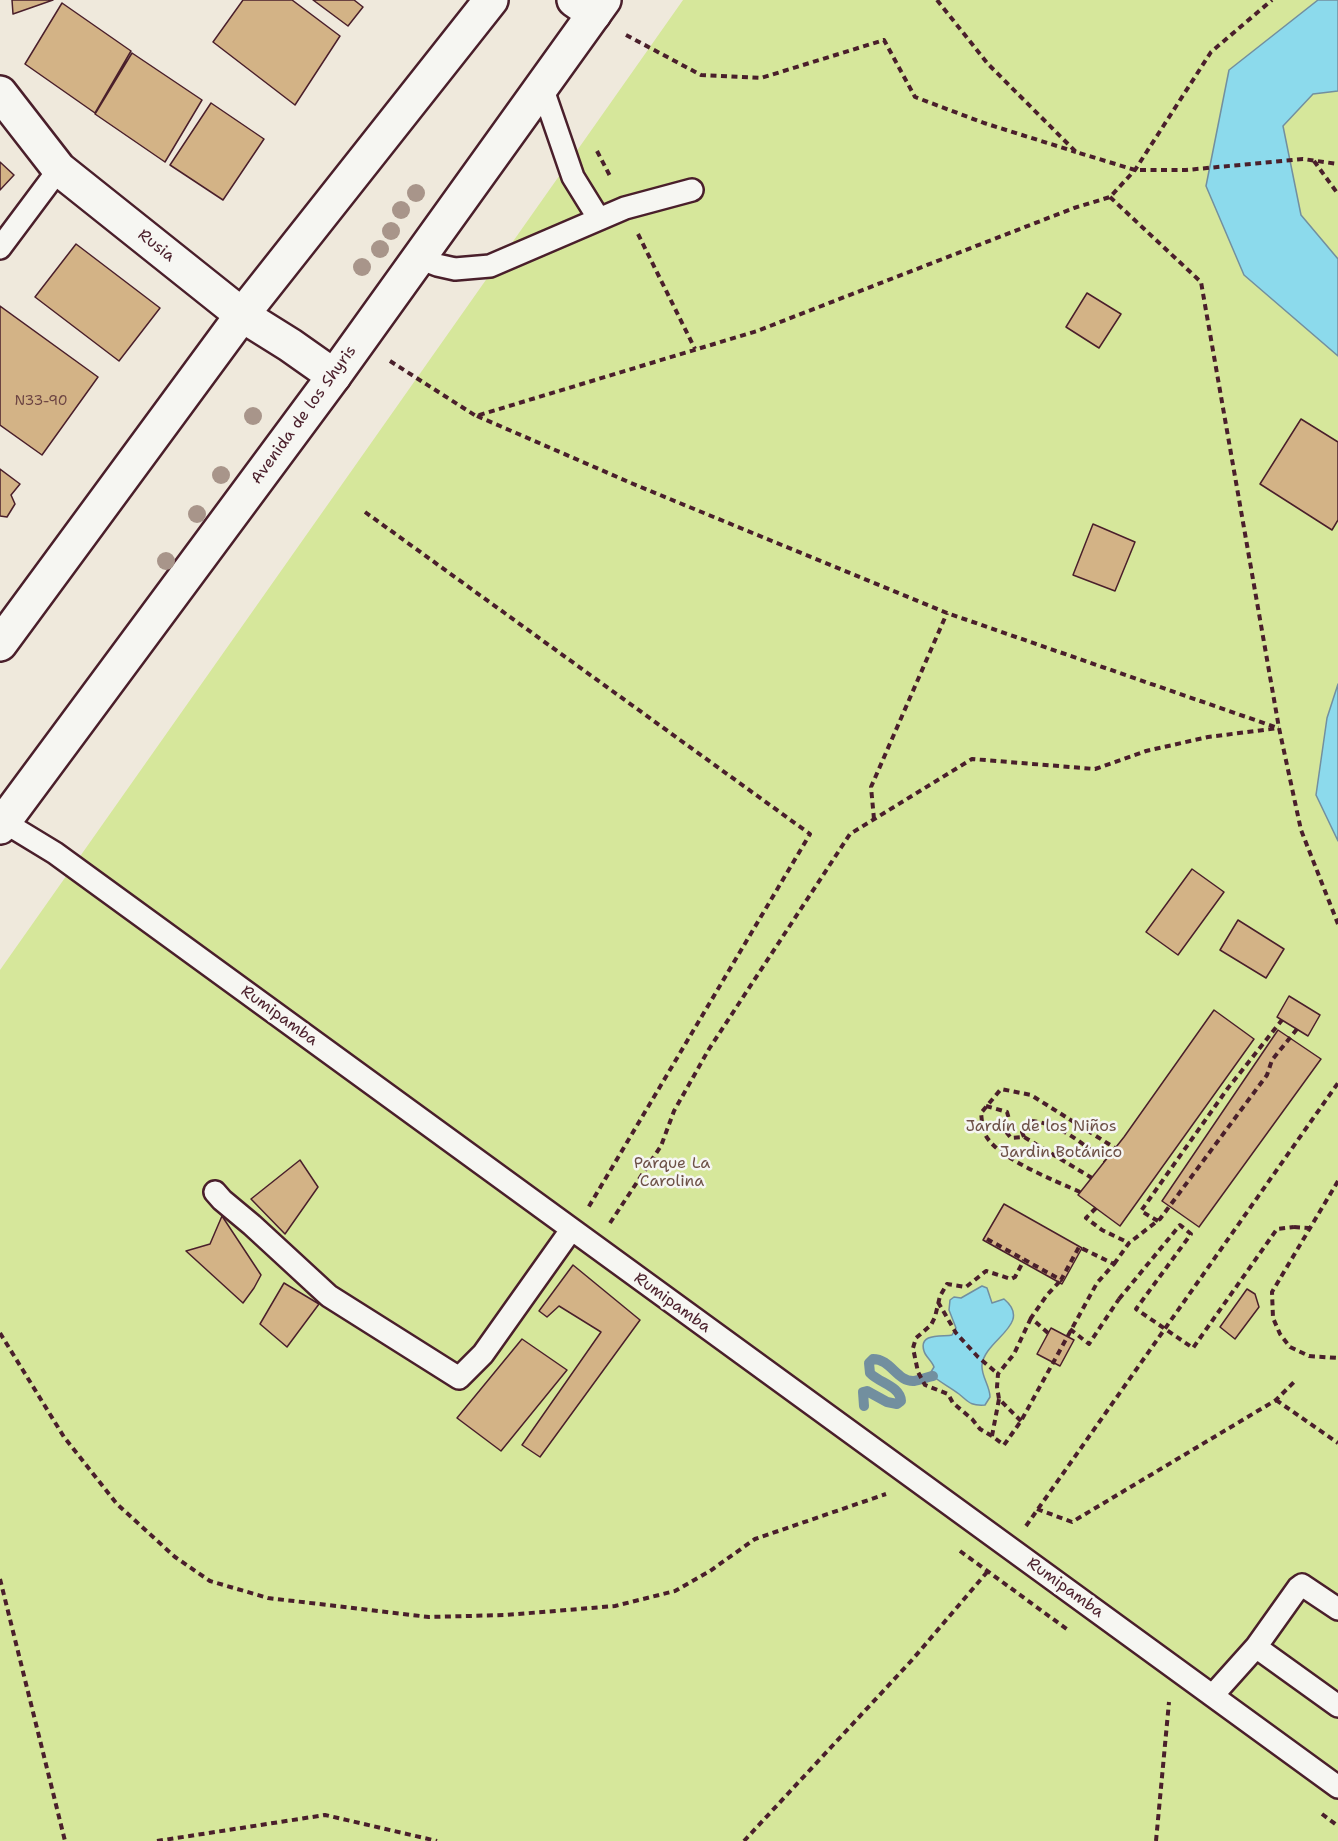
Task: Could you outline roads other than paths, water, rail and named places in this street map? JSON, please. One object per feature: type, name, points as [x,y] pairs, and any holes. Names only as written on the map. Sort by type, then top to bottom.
[{"type":"main road","points":[[0,644],[242,315],[491,0]]},
{"type":"main road","name":"Avenida de los Shyris","points":[[2,824],[334,376],[542,87],[591,5]]},
{"type":"main road","name":"Rusia","points":[[0,93],[59,169],[242,315],[334,376]]},
{"type":"lane","points":[[542,87],[573,177],[599,219]]},
{"type":"lane","points":[[0,248],[59,169]]},
{"type":"lane","points":[[419,258],[454,269],[490,266],[625,208],[692,190]]},
{"type":"lane","name":"Rumipamba","points":[[2,824],[56,853],[577,1224],[595,1247],[1338,1787]]},
{"type":"lane","points":[[215,1192],[329,1296],[459,1378],[483,1354],[577,1224]]},
{"type":"lane","points":[[1213,1695],[1256,1647],[1302,1585],[1338,1609]]},
{"type":"lane","points":[[1256,1647],[1338,1706]]},
{"type":"water","points":[[1318,0],[1338,0],[1338,91],[1313,94],[1283,126],[1301,215],[1338,259],[1338,356],[1244,275],[1206,186],[1229,70]]},
{"type":"water","points":[[1338,684],[1338,841],[1316,795],[1327,718]]},
{"type":"water","points":[[982,1286],[987,1288],[992,1303],[1004,1299],[1012,1308],[1014,1316],[1011,1324],[985,1356],[982,1369],[990,1397],[985,1405],[976,1405],[933,1376],[931,1372],[934,1367],[923,1345],[928,1338],[952,1335],[956,1328],[949,1310],[950,1300],[954,1297],[961,1298]]},
{"type":"waterway","points":[[864,1406],[863,1392],[867,1391],[887,1402],[897,1404],[901,1401],[893,1388],[870,1373],[869,1363],[873,1359],[885,1363],[908,1380],[914,1381],[933,1376]]},
{"type":"park label","name":"Jardín de los Niños","points":[[1041,1127]]},
{"type":"park label","name":"Jardin Botánico","points":[[1061,1153]]},
{"type":"park label","name":"Parque La Carolina","points":[[672,1173]]}]
